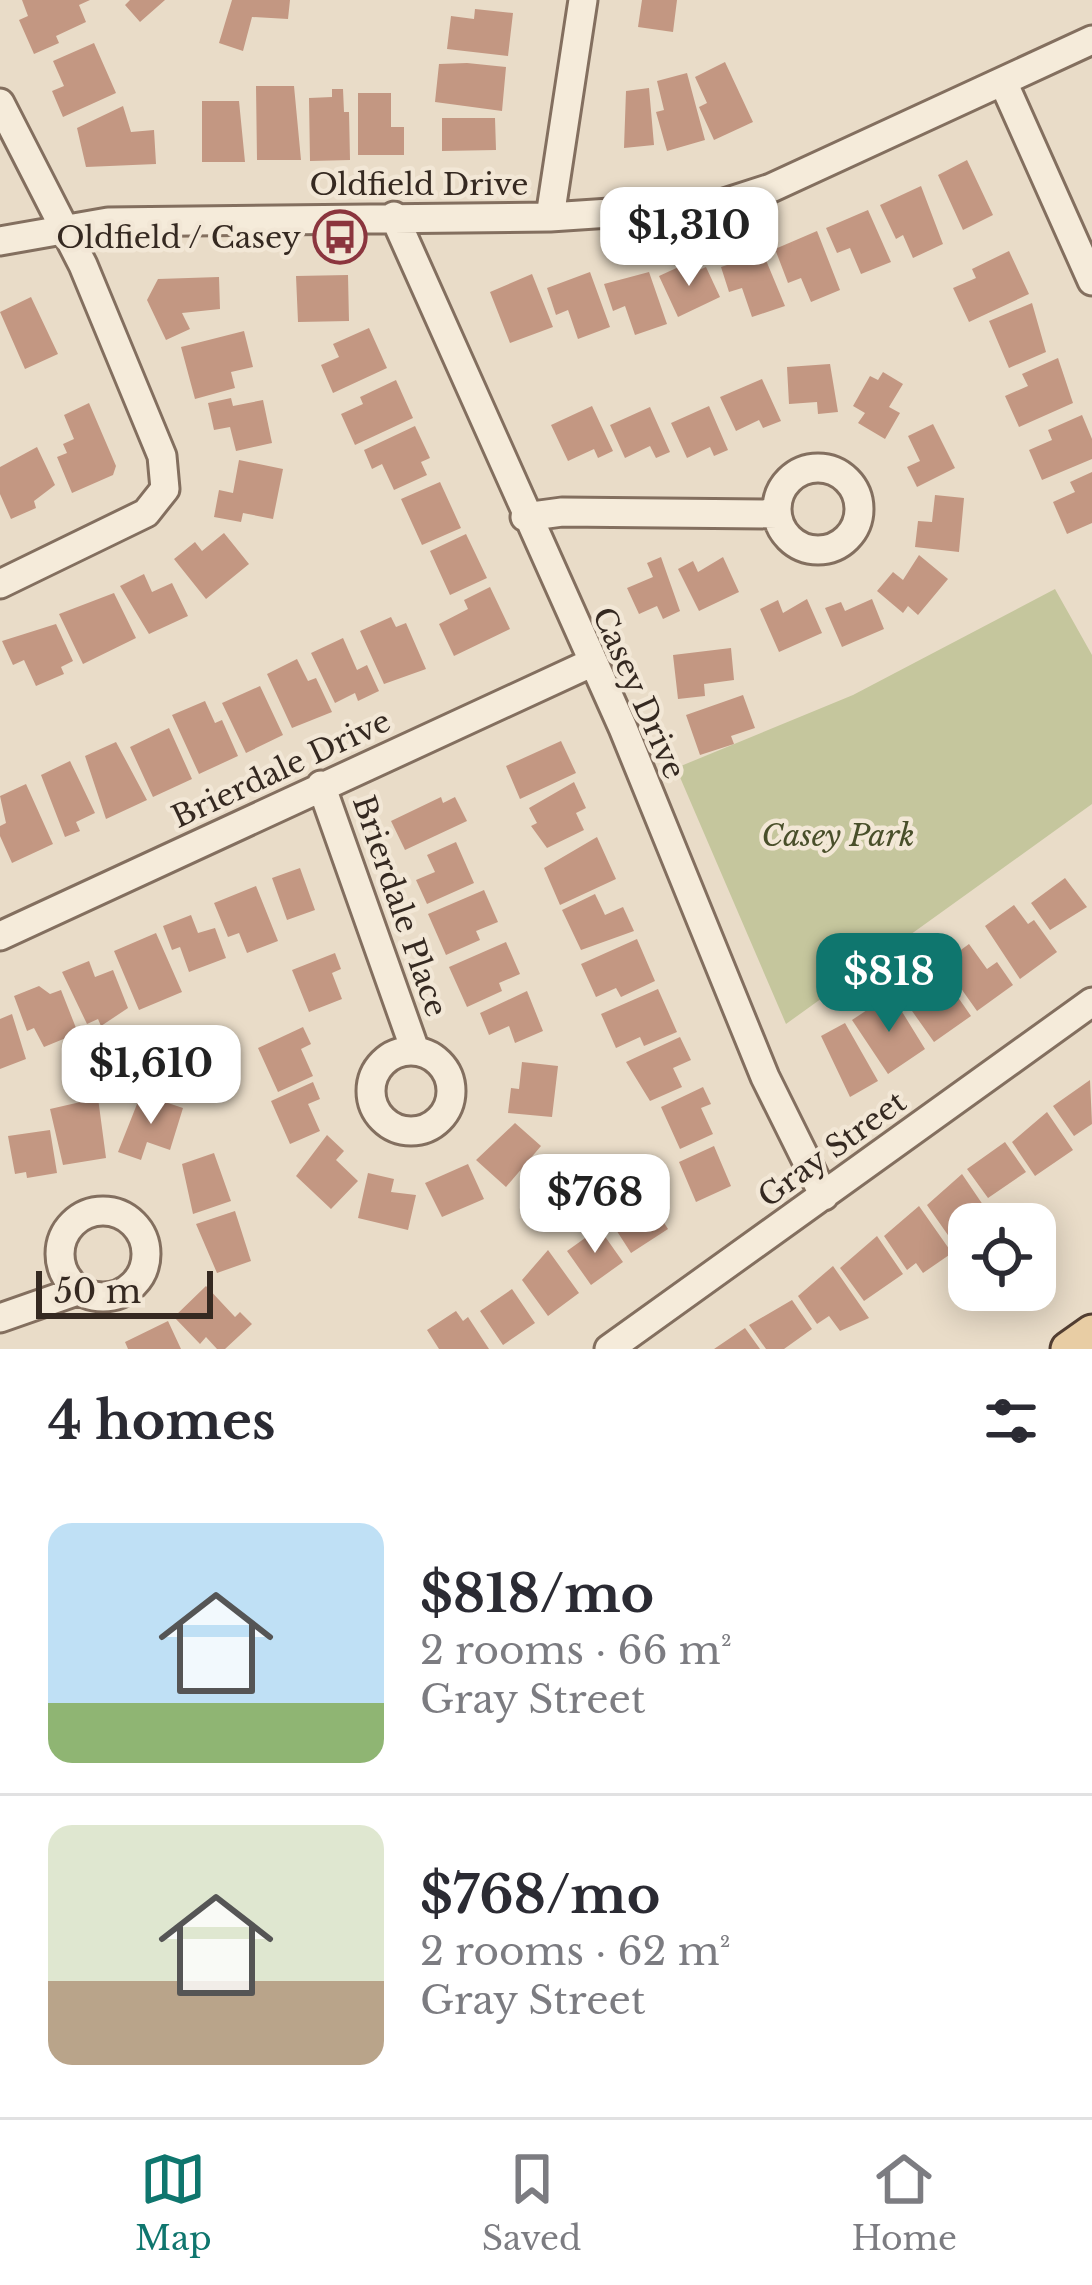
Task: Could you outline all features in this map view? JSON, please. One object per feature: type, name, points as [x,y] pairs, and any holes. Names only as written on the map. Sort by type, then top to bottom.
[{"type":"main road","points":[[1068,1349],[1092,1332]]},
{"type":"street","points":[[550,217],[583,0]]},
{"type":"street","name":"Oldfield Drive","points":[[0,241],[61,227],[394,216],[550,217],[715,206],[771,188],[1092,40]]},
{"type":"street","points":[[1004,84],[1092,281]]},
{"type":"street","points":[[0,104],[83,265],[162,456],[165,489],[146,513],[0,584]]},
{"type":"street","name":"Casey Drive","points":[[394,216],[591,663],[765,1077],[824,1196]]},
{"type":"street","points":[[525,518],[562,512],[777,514]]},
{"type":"street","name":"Brierdale Drive","points":[[0,936],[591,663]]},
{"type":"street","name":"Brierdale Place","points":[[321,785],[415,1050]]},
{"type":"street","name":"Gray Street","points":[[610,1349],[1092,1002]]},
{"type":"street","points":[[0,1318],[80,1291]]},
{"type":"green space","name":"Casey Park","points":[[1055,589],[1092,655],[1092,804],[786,1024],[676,768],[853,695]]},
{"type":"building","points":[[22,0],[90,0],[79,5],[86,22],[56,36],[59,43],[34,54],[19,20],[28,16]]},
{"type":"building","points":[[130,0],[165,0],[140,22],[125,5]]},
{"type":"building","points":[[232,0],[290,0],[288,19],[252,17],[243,51],[219,43]]},
{"type":"building","points":[[642,0],[677,0],[673,32],[638,27]]},
{"type":"building","points":[[475,9],[513,13],[508,56],[447,49],[451,16],[474,19]]},
{"type":"building","points":[[94,43],[116,93],[63,117],[52,91],[64,86],[53,61]]},
{"type":"building","points":[[725,62],[753,122],[714,140],[699,107],[707,103],[695,77]]},
{"type":"building","points":[[439,64],[506,67],[502,111],[435,102]]},
{"type":"building","points":[[687,73],[705,140],[667,151],[656,112],[664,110],[657,81]]},
{"type":"building","points":[[256,86],[294,86],[301,160],[257,160]]},
{"type":"building","points":[[649,88],[654,145],[624,148],[626,91]]},
{"type":"building","points":[[332,89],[343,89],[344,112],[349,112],[350,160],[310,161],[309,98],[332,97]]},
{"type":"building","points":[[358,93],[391,93],[391,127],[404,127],[404,155],[358,155]]},
{"type":"building","points":[[202,101],[239,101],[245,162],[202,162]]},
{"type":"building","points":[[123,106],[131,132],[154,130],[156,164],[86,167],[77,128]]},
{"type":"building","points":[[442,118],[495,118],[496,150],[442,151]]},
{"type":"building","points":[[967,160],[993,215],[963,230],[938,175]]},
{"type":"building","points":[[921,186],[943,244],[913,258],[903,235],[896,239],[880,205]]},
{"type":"building","points":[[868,210],[891,262],[861,274],[850,248],[837,253],[826,228]]},
{"type":"building","points":[[817,231],[840,290],[811,302],[801,278],[788,283],[775,249]]},
{"type":"building","points":[[1009,251],[1029,294],[969,322],[953,288],[976,278],[972,269]]},
{"type":"building","points":[[763,253],[785,306],[752,317],[742,288],[729,292],[721,267]]},
{"type":"building","points":[[683,265],[688,275],[706,267],[720,297],[678,317],[659,276]]},
{"type":"building","points":[[590,272],[610,327],[578,339],[568,310],[556,315],[547,288]]},
{"type":"building","points":[[649,272],[667,324],[635,335],[625,306],[613,311],[604,284]]},
{"type":"building","points":[[532,274],[553,327],[510,343],[490,292]]},
{"type":"building","points":[[348,275],[349,321],[298,322],[296,276]]},
{"type":"building","points":[[219,277],[220,309],[182,313],[190,329],[166,340],[147,300],[158,279]]},
{"type":"building","points":[[31,297],[58,354],[25,369],[0,312]]},
{"type":"building","points":[[1032,303],[1046,352],[1009,368],[989,321]]},
{"type":"building","points":[[369,328],[387,368],[333,393],[321,365],[339,357],[333,344]]},
{"type":"building","points":[[244,331],[253,367],[231,372],[235,388],[195,399],[181,347]]},
{"type":"building","points":[[1058,358],[1073,403],[1019,427],[1005,396],[1028,386],[1022,374]]},
{"type":"building","points":[[830,364],[838,412],[818,414],[817,402],[789,404],[787,367]]},
{"type":"building","points":[[883,372],[903,384],[889,407],[900,413],[885,439],[858,423],[865,413],[853,406],[870,376],[878,380]]},
{"type":"building","points":[[762,379],[781,421],[763,428],[759,420],[736,431],[720,397]]},
{"type":"building","points":[[396,380],[413,418],[355,445],[341,414],[363,404],[360,397]]},
{"type":"building","points":[[231,398],[233,406],[263,400],[272,443],[236,451],[230,427],[214,430],[208,403]]},
{"type":"building","points":[[89,403],[116,466],[113,475],[72,493],[57,457],[67,453],[63,444],[74,439],[64,415]]},
{"type":"building","points":[[592,406],[613,451],[598,458],[594,449],[568,461],[551,425]]},
{"type":"building","points":[[709,406],[728,450],[714,456],[710,447],[687,458],[671,423]]},
{"type":"building","points":[[650,407],[670,452],[656,458],[650,446],[625,458],[610,425]]},
{"type":"building","points":[[1082,415],[1092,439],[1092,459],[1042,480],[1029,450],[1052,440],[1048,430]]},
{"type":"building","points":[[933,424],[955,468],[917,487],[907,467],[920,461],[908,436]]},
{"type":"building","points":[[415,426],[430,458],[421,462],[427,475],[394,490],[382,464],[372,469],[364,450]]},
{"type":"building","points":[[37,447],[55,485],[34,501],[36,508],[11,519],[0,494],[0,467]]},
{"type":"building","points":[[239,460],[283,469],[273,519],[243,513],[241,522],[214,517],[219,490],[233,493]]},
{"type":"building","points":[[1092,472],[1092,523],[1067,534],[1053,502],[1075,492],[1070,482]]},
{"type":"building","points":[[440,482],[461,528],[422,545],[401,499]]},
{"type":"building","points":[[935,495],[964,498],[959,552],[915,547],[918,521],[932,522]]},
{"type":"building","points":[[224,533],[249,564],[206,599],[174,559],[195,542],[202,551]]},
{"type":"building","points":[[466,534],[487,578],[450,595],[430,551]]},
{"type":"building","points":[[919,555],[948,579],[918,615],[908,606],[903,613],[877,591],[893,572],[903,580]]},
{"type":"building","points":[[661,557],[680,611],[663,619],[657,606],[639,614],[627,588],[653,577],[647,563]]},
{"type":"building","points":[[723,557],[739,592],[699,611],[678,569],[693,561],[698,572]]},
{"type":"building","points":[[144,574],[152,592],[172,583],[188,616],[149,634],[120,586]]},
{"type":"building","points":[[490,587],[510,629],[454,656],[439,624],[468,609],[464,600]]},
{"type":"building","points":[[114,593],[136,638],[83,664],[59,614]]},
{"type":"building","points":[[807,599],[822,633],[779,652],[760,609],[778,600],[783,613]]},
{"type":"building","points":[[872,599],[884,629],[842,647],[825,608],[841,602],[845,611]]},
{"type":"building","points":[[391,617],[396,627],[406,623],[426,669],[384,684],[360,631]]},
{"type":"building","points":[[56,624],[73,661],[61,667],[64,674],[36,686],[24,660],[13,665],[2,641]]},
{"type":"building","points":[[343,638],[357,670],[367,665],[379,691],[358,701],[355,693],[335,703],[311,653]]},
{"type":"building","points":[[731,648],[734,680],[704,684],[705,696],[678,699],[673,655]]},
{"type":"building","points":[[297,659],[308,681],[316,678],[332,712],[292,728],[267,674]]},
{"type":"building","points":[[260,686],[283,735],[246,753],[222,703]]},
{"type":"building","points":[[743,695],[755,728],[731,736],[734,744],[700,755],[686,715]]},
{"type":"building","points":[[205,701],[215,723],[222,720],[238,756],[199,774],[172,715]]},
{"type":"building","points":[[169,728],[192,779],[153,797],[130,747]]},
{"type":"building","points":[[561,741],[576,773],[520,799],[506,766]]},
{"type":"building","points":[[116,742],[147,800],[106,819],[85,756]]},
{"type":"building","points":[[70,761],[95,813],[76,822],[80,831],[65,837],[41,775]]},
{"type":"building","points":[[574,782],[586,808],[576,813],[584,830],[547,848],[531,826],[537,823],[529,808]]},
{"type":"building","points":[[26,784],[53,844],[12,863],[0,836],[0,826],[6,823],[0,796]]},
{"type":"building","points":[[441,797],[443,803],[455,797],[467,821],[405,850],[391,821]]},
{"type":"building","points":[[597,837],[616,879],[560,905],[544,868]]},
{"type":"building","points":[[456,842],[474,883],[427,904],[416,880],[435,872],[427,855]]},
{"type":"building","points":[[300,868],[315,910],[287,920],[272,878]]},
{"type":"building","points":[[1065,878],[1087,907],[1050,930],[1031,903]]},
{"type":"building","points":[[256,886],[278,941],[247,953],[239,933],[228,937],[214,903]]},
{"type":"building","points":[[484,890],[498,922],[476,931],[480,940],[446,955],[428,914]]},
{"type":"building","points":[[595,894],[605,915],[623,907],[634,931],[581,950],[562,910]]},
{"type":"building","points":[[1014,905],[1028,924],[1034,920],[1057,952],[1020,979],[985,926]]},
{"type":"building","points":[[191,915],[198,933],[215,928],[226,958],[189,972],[180,947],[172,950],[163,926]]},
{"type":"building","points":[[156,933],[182,992],[139,1010],[114,951]]},
{"type":"building","points":[[637,939],[655,981],[621,997],[616,988],[596,997],[581,964]]},
{"type":"building","points":[[506,942],[520,974],[499,983],[502,991],[467,1007],[449,967]]},
{"type":"building","points":[[969,944],[987,969],[997,962],[1013,985],[977,1011],[943,963]]},
{"type":"building","points":[[335,953],[341,969],[332,973],[342,999],[309,1012],[292,970]]},
{"type":"building","points":[[89,961],[95,977],[113,970],[128,1008],[101,1026],[98,1019],[87,1024],[62,972]]},
{"type":"building","points":[[926,976],[944,1001],[955,993],[971,1016],[934,1042],[900,994]]},
{"type":"building","points":[[39,986],[50,994],[61,990],[78,1033],[44,1047],[34,1028],[27,1031],[14,996]]},
{"type":"building","points":[[658,989],[677,1032],[644,1046],[640,1037],[616,1048],[601,1014]]},
{"type":"building","points":[[527,991],[543,1031],[515,1043],[509,1026],[489,1035],[480,1013]]},
{"type":"building","points":[[882,1000],[888,1008],[896,1002],[925,1049],[888,1074],[852,1020]]},
{"type":"building","points":[[12,1014],[26,1059],[0,1069],[0,1019]]},
{"type":"building","points":[[845,1023],[878,1081],[850,1097],[821,1036]]},
{"type":"building","points":[[303,1027],[311,1044],[301,1049],[313,1076],[278,1092],[258,1048]]},
{"type":"building","points":[[680,1037],[691,1060],[673,1068],[682,1087],[650,1101],[626,1062]]},
{"type":"building","points":[[522,1062],[558,1066],[552,1117],[508,1113],[511,1088],[519,1089]]},
{"type":"building","points":[[1090,1080],[1092,1124],[1074,1136],[1053,1106]]},
{"type":"building","points":[[313,1082],[320,1099],[308,1104],[320,1131],[290,1144],[271,1101]]},
{"type":"building","points":[[703,1087],[711,1104],[701,1108],[713,1134],[680,1149],[661,1107]]},
{"type":"building","points":[[141,1094],[183,1108],[170,1150],[147,1142],[141,1160],[118,1152]]},
{"type":"building","points":[[98,1098],[106,1158],[63,1165],[50,1109]]},
{"type":"building","points":[[1047,1112],[1073,1150],[1035,1176],[1012,1142]]},
{"type":"building","points":[[515,1123],[541,1146],[506,1187],[476,1160]]},
{"type":"building","points":[[50,1130],[57,1173],[27,1178],[26,1172],[15,1174],[8,1136]]},
{"type":"building","points":[[327,1135],[344,1151],[336,1160],[358,1181],[331,1209],[296,1176]]},
{"type":"building","points":[[1005,1142],[1026,1172],[988,1198],[967,1169]]},
{"type":"building","points":[[714,1146],[731,1186],[696,1202],[679,1162]]},
{"type":"building","points":[[214,1153],[231,1201],[193,1214],[182,1164]]},
{"type":"building","points":[[468,1164],[484,1199],[442,1217],[425,1183]]},
{"type":"building","points":[[368,1173],[394,1179],[391,1192],[416,1195],[408,1230],[358,1218]]},
{"type":"building","points":[[962,1174],[982,1203],[948,1203],[948,1235],[927,1205]]},
{"type":"building","points":[[650,1201],[668,1229],[631,1253],[613,1225]]},
{"type":"building","points":[[919,1206],[948,1247],[948,1256],[923,1273],[916,1263],[907,1270],[884,1236]]},
{"type":"building","points":[[235,1211],[251,1261],[217,1273],[196,1224]]},
{"type":"building","points":[[599,1228],[623,1262],[591,1285],[567,1251]]},
{"type":"building","points":[[877,1236],[903,1274],[864,1301],[840,1268]]},
{"type":"building","points":[[548,1250],[579,1293],[548,1316],[522,1280]]},
{"type":"building","points":[[833,1266],[869,1318],[840,1331],[829,1316],[817,1324],[798,1296]]},
{"type":"building","points":[[206,1286],[235,1317],[240,1312],[252,1324],[225,1349],[217,1349],[206,1337],[200,1344],[174,1317]]},
{"type":"building","points":[[512,1289],[535,1323],[503,1345],[480,1311]]},
{"type":"building","points":[[792,1300],[812,1329],[784,1349],[766,1349],[749,1325]]},
{"type":"building","points":[[456,1311],[463,1321],[468,1317],[489,1349],[439,1349],[427,1330]]},
{"type":"building","points":[[168,1321],[181,1349],[128,1349],[125,1342]]},
{"type":"building","points":[[745,1328],[760,1349],[714,1349]]},
{"type":"place","name":"Oldfield / Casey","points":[[340,237]]}]
